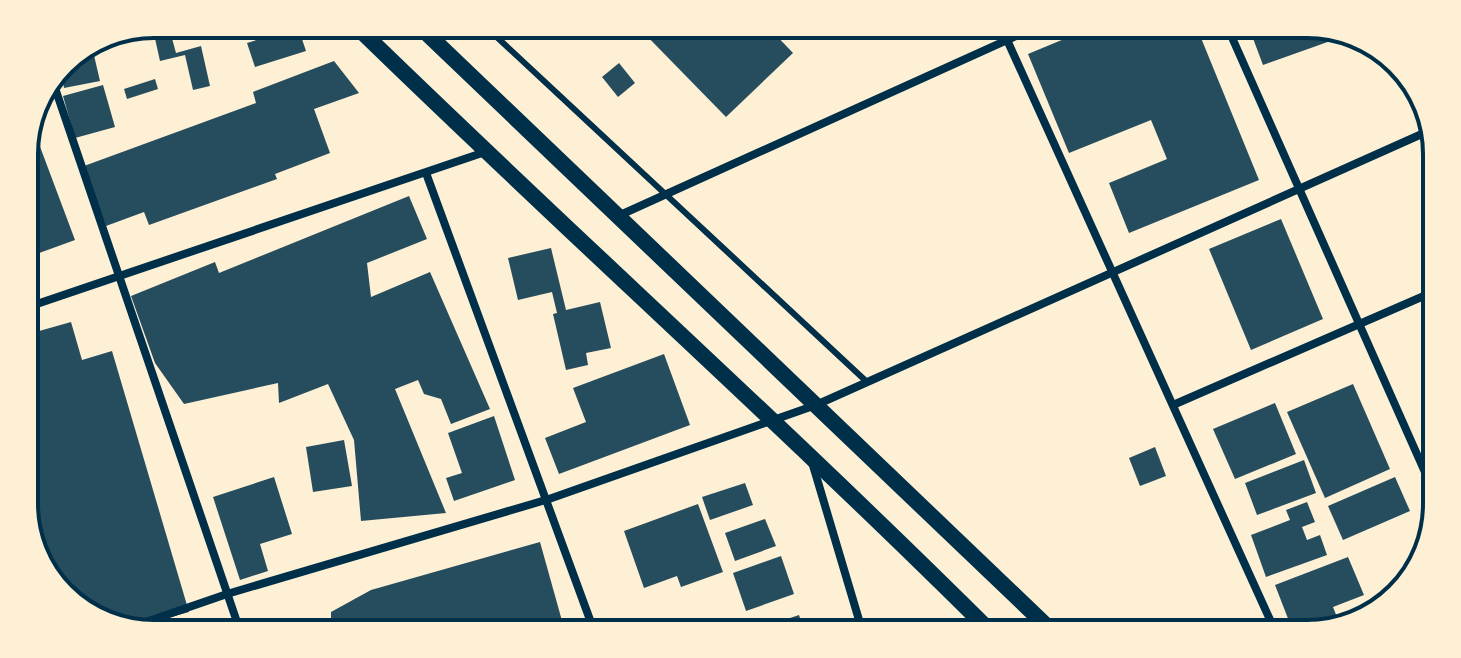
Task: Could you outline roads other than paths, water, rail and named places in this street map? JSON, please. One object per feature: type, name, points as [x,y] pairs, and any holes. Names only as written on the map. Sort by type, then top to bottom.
[{"type":"main road","points":[[368,38],[979,620]]},
{"type":"main road","points":[[432,38],[1040,620]]},
{"type":"street","points":[[618,216],[1001,38]]},
{"type":"street","points":[[1006,38],[1270,620]]},
{"type":"street","points":[[1232,38],[1423,468]]},
{"type":"street","points":[[57,92],[122,277],[236,620]]},
{"type":"street","points":[[152,620],[227,594],[549,499],[816,405],[1421,134]]},
{"type":"street","points":[[38,304],[485,152]]},
{"type":"street","points":[[426,173],[549,499],[590,620]]},
{"type":"street","points":[[1173,405],[1423,296]]},
{"type":"street","points":[[811,459],[859,620]]},
{"type":"lane","points":[[498,38],[867,382]]}]
